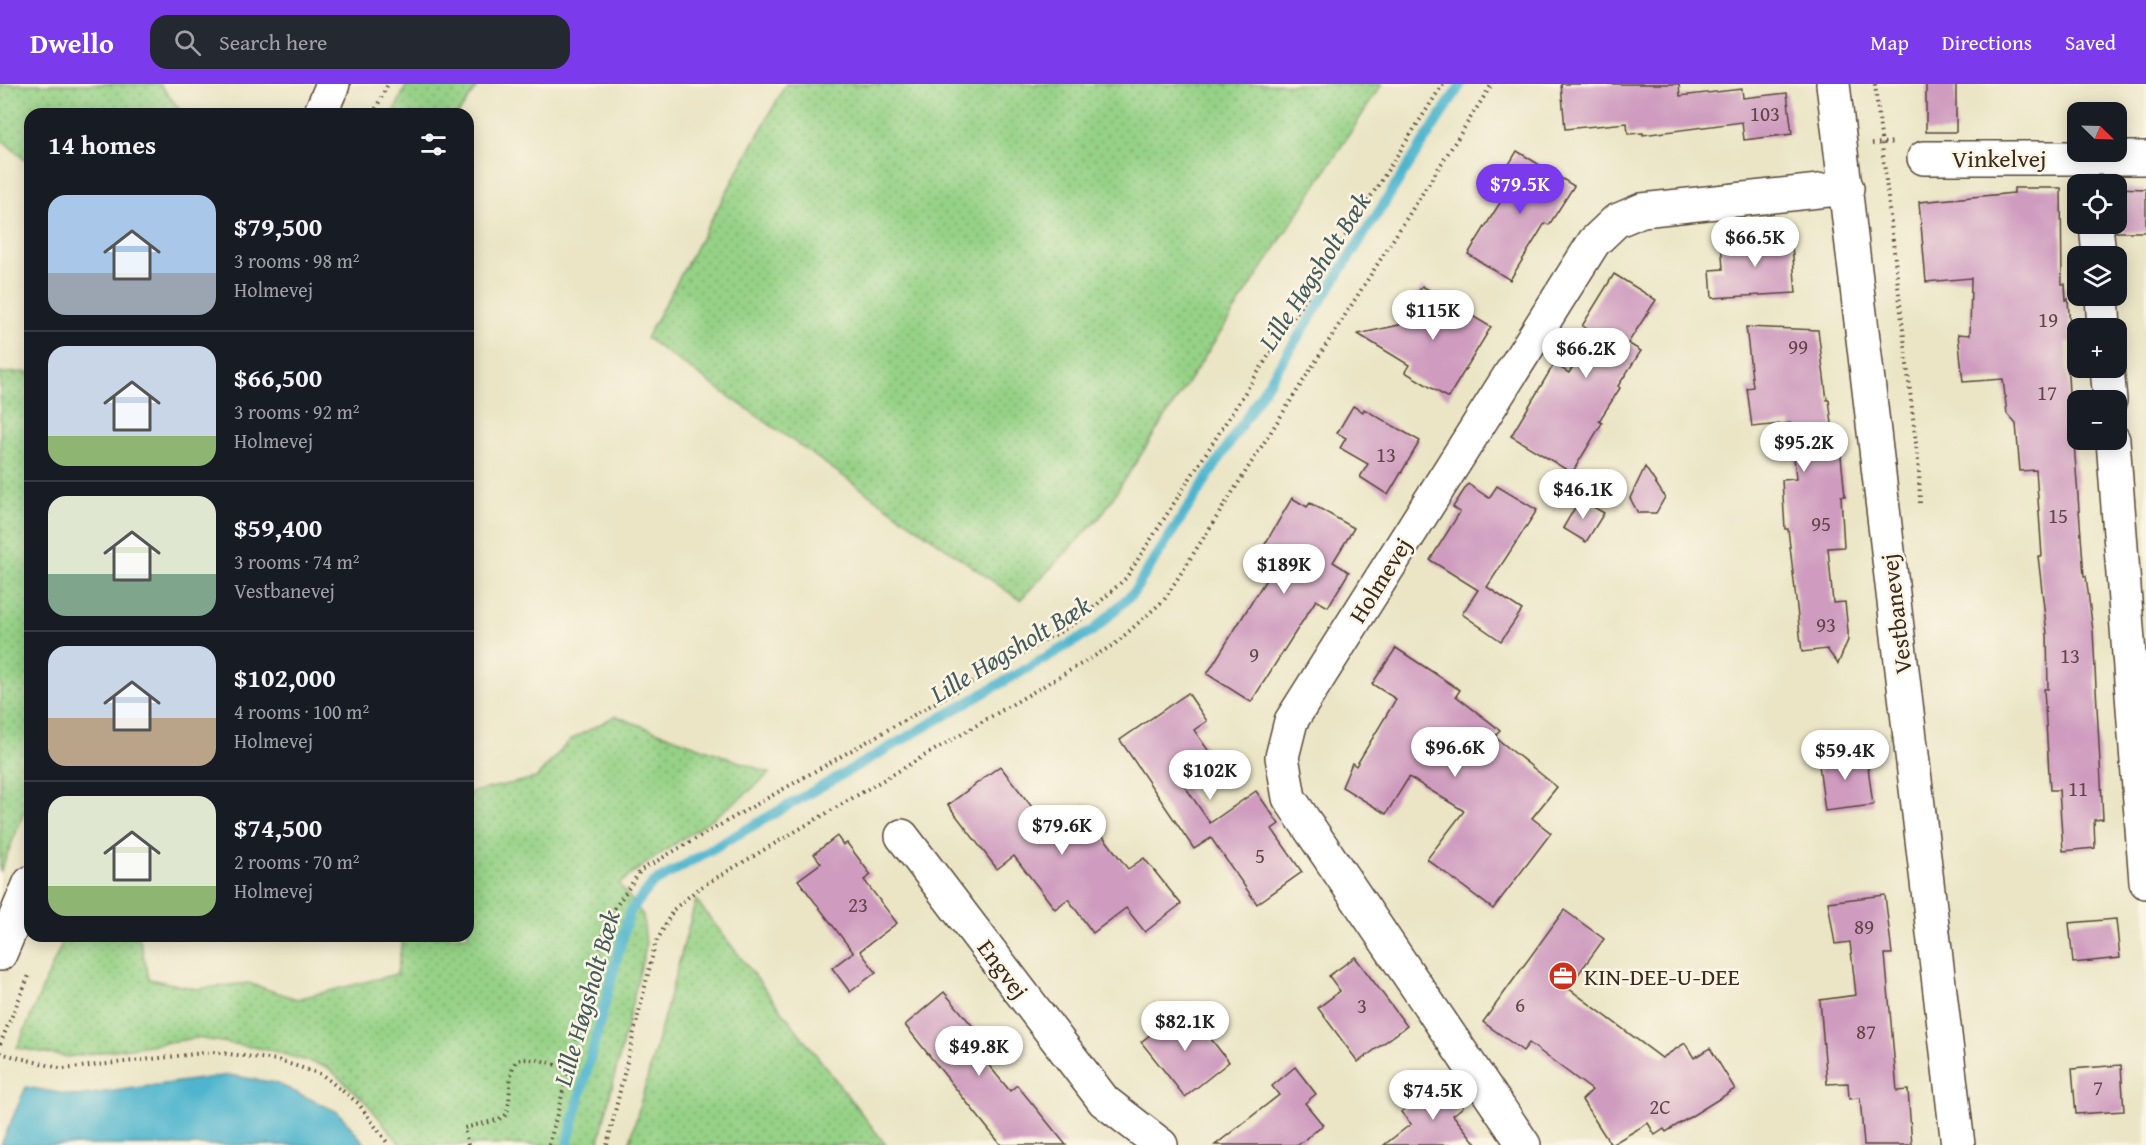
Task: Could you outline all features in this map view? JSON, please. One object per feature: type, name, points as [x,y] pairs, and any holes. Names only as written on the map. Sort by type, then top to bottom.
[{"type":"street","points":[[323,108],[333,84]]},
{"type":"street","name":"Vestbanevej","points":[[1833,84],[1958,1145]]},
{"type":"street","name":"Vinkelvej","points":[[1924,158],[2092,171],[2146,158]]},
{"type":"street","name":"Holmevej","points":[[1524,1145],[1289,798],[1282,757],[1291,721],[1594,242],[1616,221],[1642,210],[1846,188]]},
{"type":"street","points":[[2114,450],[2146,882]]},
{"type":"street","name":"Engvej","points":[[902,836],[1104,1101],[1161,1145]]},
{"type":"street","points":[[0,954],[24,897]]},
{"type":"path","points":[[376,108],[388,84]]},
{"type":"path","points":[[549,1145],[608,918],[641,870],[1078,621],[1126,578],[1443,84]]},
{"type":"path","points":[[607,1145],[655,945],[673,910],[699,888],[1115,644],[1164,600],[1492,84]]},
{"type":"path","points":[[1842,146],[1909,142],[1924,158]]},
{"type":"path","points":[[0,1044],[32,968]]},
{"type":"path","points":[[0,1053],[63,1069],[213,1052],[278,1060],[321,1074],[358,1103],[388,1145]]},
{"type":"path","points":[[468,1145],[464,1128],[497,1120],[506,1115],[511,1097],[509,1082],[516,1061],[525,1058],[536,1059],[569,1070]]},
{"type":"green space","points":[[0,84],[160,84],[178,108],[24,108],[24,159],[0,138]]},
{"type":"green space","points":[[407,84],[479,84],[462,108],[396,108]]},
{"type":"green space","points":[[786,84],[1382,84],[1101,516],[1020,600],[646,338]]},
{"type":"green space","points":[[24,372],[24,813],[0,872],[0,373]]},
{"type":"green space","points":[[615,716],[770,773],[715,817],[619,884],[643,915],[646,946],[598,1145],[401,1145],[365,1101],[327,1067],[270,1050],[197,1038],[68,1057],[17,1048],[62,942],[140,942],[149,979],[197,989],[248,983],[297,999],[397,974],[402,942],[474,942],[474,792],[536,778],[570,740]]},
{"type":"green space","points":[[696,900],[886,1145],[629,1145]]},
{"type":"water","points":[[229,1075],[276,1083],[338,1112],[366,1145],[1,1145],[26,1087],[77,1096]]},
{"type":"building","points":[[1561,84],[1679,84],[1680,96],[1742,89],[1743,98],[1787,93],[1792,134],[1744,140],[1742,122],[1643,135],[1643,133],[1628,134],[1627,123],[1565,129]]},
{"type":"building","points":[[1926,84],[1956,84],[1956,132],[1926,132]]},
{"type":"building","points":[[1517,151],[1574,186],[1549,225],[1545,223],[1510,280],[1468,254],[1513,182],[1502,176]]},
{"type":"building","points":[[2014,188],[2061,188],[2062,284],[2065,284],[2069,318],[2067,318],[2066,342],[2069,390],[2067,390],[2067,450],[2075,450],[2084,576],[2086,576],[2093,631],[2103,819],[2094,820],[2095,848],[2063,851],[2059,790],[2050,790],[2044,689],[2048,689],[2047,634],[2038,556],[2042,556],[2036,470],[2020,471],[2016,424],[2007,414],[2003,379],[1963,382],[1958,334],[1970,335],[1971,278],[1926,282],[1919,202],[2014,193]]},
{"type":"building","points":[[2127,188],[2146,189],[2146,232],[2127,232]]},
{"type":"building","points":[[1791,234],[1796,293],[1712,298],[1710,270],[1723,269],[1721,241]]},
{"type":"building","points":[[1614,274],[1656,300],[1628,343],[1641,351],[1618,386],[1620,388],[1599,421],[1602,423],[1572,473],[1511,436],[1554,364],[1569,373],[1594,333],[1582,326]]},
{"type":"building","points":[[1422,286],[1491,327],[1448,398],[1405,372],[1409,365],[1358,334],[1399,325]]},
{"type":"building","points":[[1746,327],[1818,330],[1835,447],[1840,447],[1845,496],[1841,496],[1844,547],[1828,548],[1833,603],[1845,602],[1848,631],[1848,640],[1838,664],[1827,649],[1802,652],[1788,529],[1785,529],[1782,480],[1796,479],[1791,423],[1752,427],[1747,388],[1753,387]]},
{"type":"building","points":[[1353,406],[1363,412],[1364,409],[1420,441],[1388,495],[1360,477],[1368,464],[1340,448],[1346,438],[1337,433]]},
{"type":"building","points":[[1645,467],[1665,497],[1656,513],[1638,513],[1630,498]]},
{"type":"building","points":[[1468,484],[1489,498],[1497,486],[1537,510],[1487,587],[1522,610],[1501,641],[1462,614],[1478,590],[1430,560],[1460,512],[1453,507]]},
{"type":"building","points":[[1292,498],[1307,507],[1310,503],[1354,528],[1333,562],[1349,572],[1328,607],[1316,600],[1251,702],[1207,674],[1270,573],[1254,563]]},
{"type":"building","points":[[1580,499],[1604,513],[1586,542],[1563,528]]},
{"type":"building","points":[[1396,648],[1460,690],[1456,696],[1500,730],[1495,737],[1557,787],[1532,818],[1551,833],[1493,909],[1427,859],[1464,811],[1409,777],[1386,814],[1342,787],[1352,763],[1356,766],[1396,699],[1372,684]]},
{"type":"building","points":[[1188,693],[1207,721],[1194,730],[1210,753],[1177,775],[1210,823],[1256,791],[1279,824],[1272,829],[1302,872],[1257,904],[1211,838],[1194,849],[1120,740]]},
{"type":"building","points":[[1866,752],[1873,805],[1825,811],[1818,757]]},
{"type":"building","points":[[1000,766],[1049,829],[1080,806],[1128,869],[1144,858],[1181,904],[1145,932],[1126,908],[1093,933],[1068,899],[1055,909],[1014,856],[997,869],[948,805]]},
{"type":"building","points":[[837,836],[843,845],[847,843],[871,875],[864,880],[897,923],[860,951],[876,972],[850,992],[832,968],[853,952],[798,880],[821,863],[814,854]]},
{"type":"building","points":[[1885,895],[1892,954],[1885,954],[1897,1091],[1908,1090],[1912,1145],[1864,1145],[1860,1098],[1849,1099],[1848,1083],[1827,1084],[1820,1000],[1856,995],[1850,942],[1835,944],[1828,902]]},
{"type":"building","points":[[1564,910],[1604,939],[1568,988],[1662,1058],[1685,1043],[1694,1058],[1710,1048],[1735,1089],[1666,1132],[1664,1129],[1655,1135],[1648,1123],[1611,1145],[1582,1100],[1592,1090],[1529,1043],[1523,1051],[1483,1022]]},
{"type":"building","points":[[2116,919],[2120,958],[2073,963],[2069,923]]},
{"type":"building","points":[[1355,957],[1407,1026],[1358,1062],[1318,1008],[1340,991],[1329,976]]},
{"type":"building","points":[[944,992],[981,1036],[971,1044],[1010,1091],[1017,1085],[1066,1145],[1001,1145],[940,1069],[905,1025]]},
{"type":"building","points":[[1186,1007],[1229,1062],[1185,1097],[1141,1042]]},
{"type":"building","points":[[2121,1065],[2124,1111],[2076,1114],[2072,1069]]},
{"type":"building","points":[[1295,1067],[1316,1094],[1305,1103],[1323,1125],[1298,1145],[1215,1145],[1279,1095],[1272,1086]]},
{"type":"building","points":[[1441,1080],[1463,1107],[1453,1115],[1477,1145],[1384,1145],[1411,1124],[1401,1112]]},
{"type":"waterway","name":"Lille Høgsholt Bæk","points":[[567,1145],[629,913],[653,883],[1094,630],[1133,593],[1461,84]]},
{"type":"place","name":"KIN-DEE-U-DEE","points":[[1563,976]]}]
